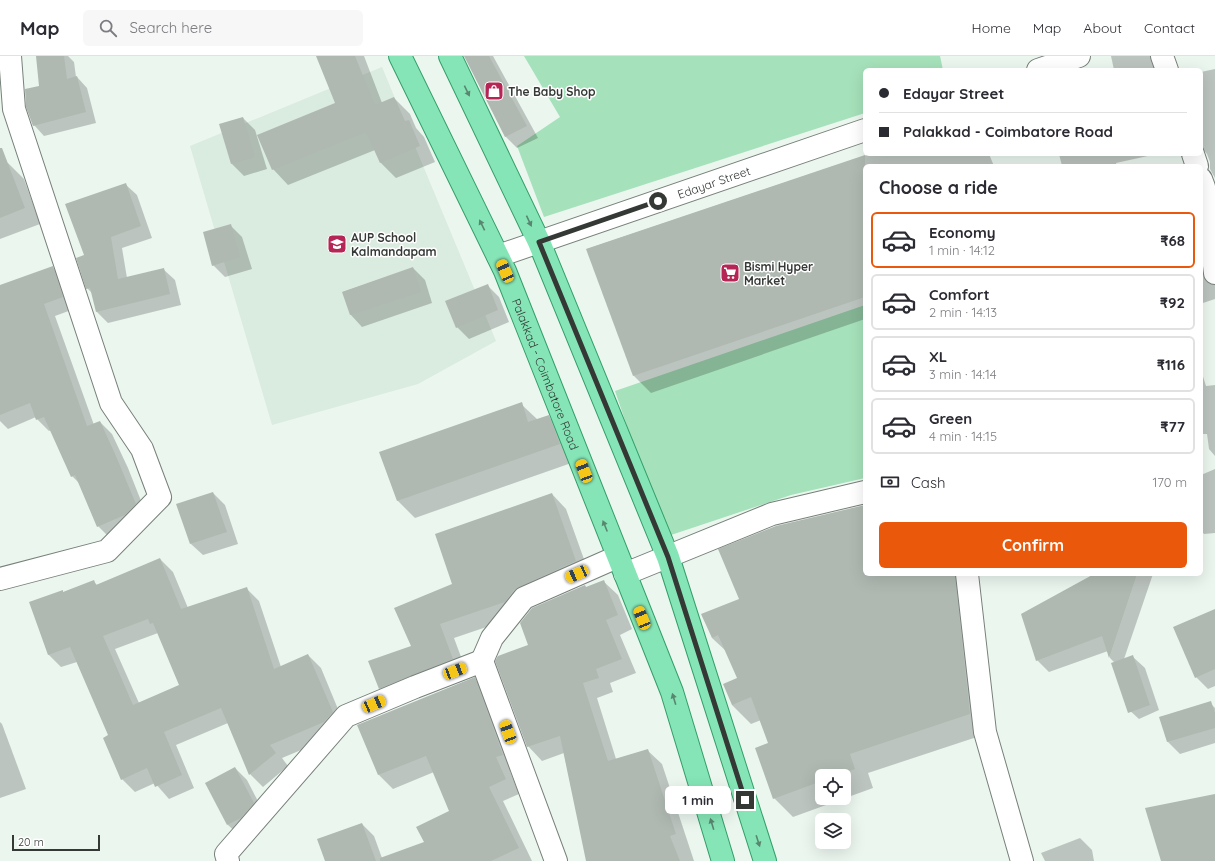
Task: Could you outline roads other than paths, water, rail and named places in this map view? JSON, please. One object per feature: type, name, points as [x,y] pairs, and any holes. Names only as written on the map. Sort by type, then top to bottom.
[{"type":"main road","name":"Palakkad - Coimbatore Road","points":[[400,56],[498,256],[672,692],[723,861]]},
{"type":"main road","points":[[450,56],[539,242],[668,557],[765,861]]},
{"type":"street","points":[[0,579],[107,551],[160,497],[142,449],[111,403],[14,108],[10,56]]},
{"type":"street","points":[[1044,68],[1079,56]]},
{"type":"street","points":[[1162,56],[1166,68]]},
{"type":"street","name":"Edayar Street","points":[[498,256],[863,131]]},
{"type":"street","points":[[1203,184],[1215,274]]},
{"type":"street","points":[[556,861],[482,661],[492,638],[524,598],[621,565],[668,557],[772,514],[863,492]]},
{"type":"street","points":[[967,576],[984,732],[1022,861]]},
{"type":"street","points":[[228,861],[226,854],[346,716],[414,687],[482,661]]},
{"type":"place","name":"The Baby Shop","points":[[494,91]]},
{"type":"place","name":"AUP School Kalmandapam","points":[[337,244]]},
{"type":"place","name":"Bismi Hyper Market","points":[[730,273]]}]
